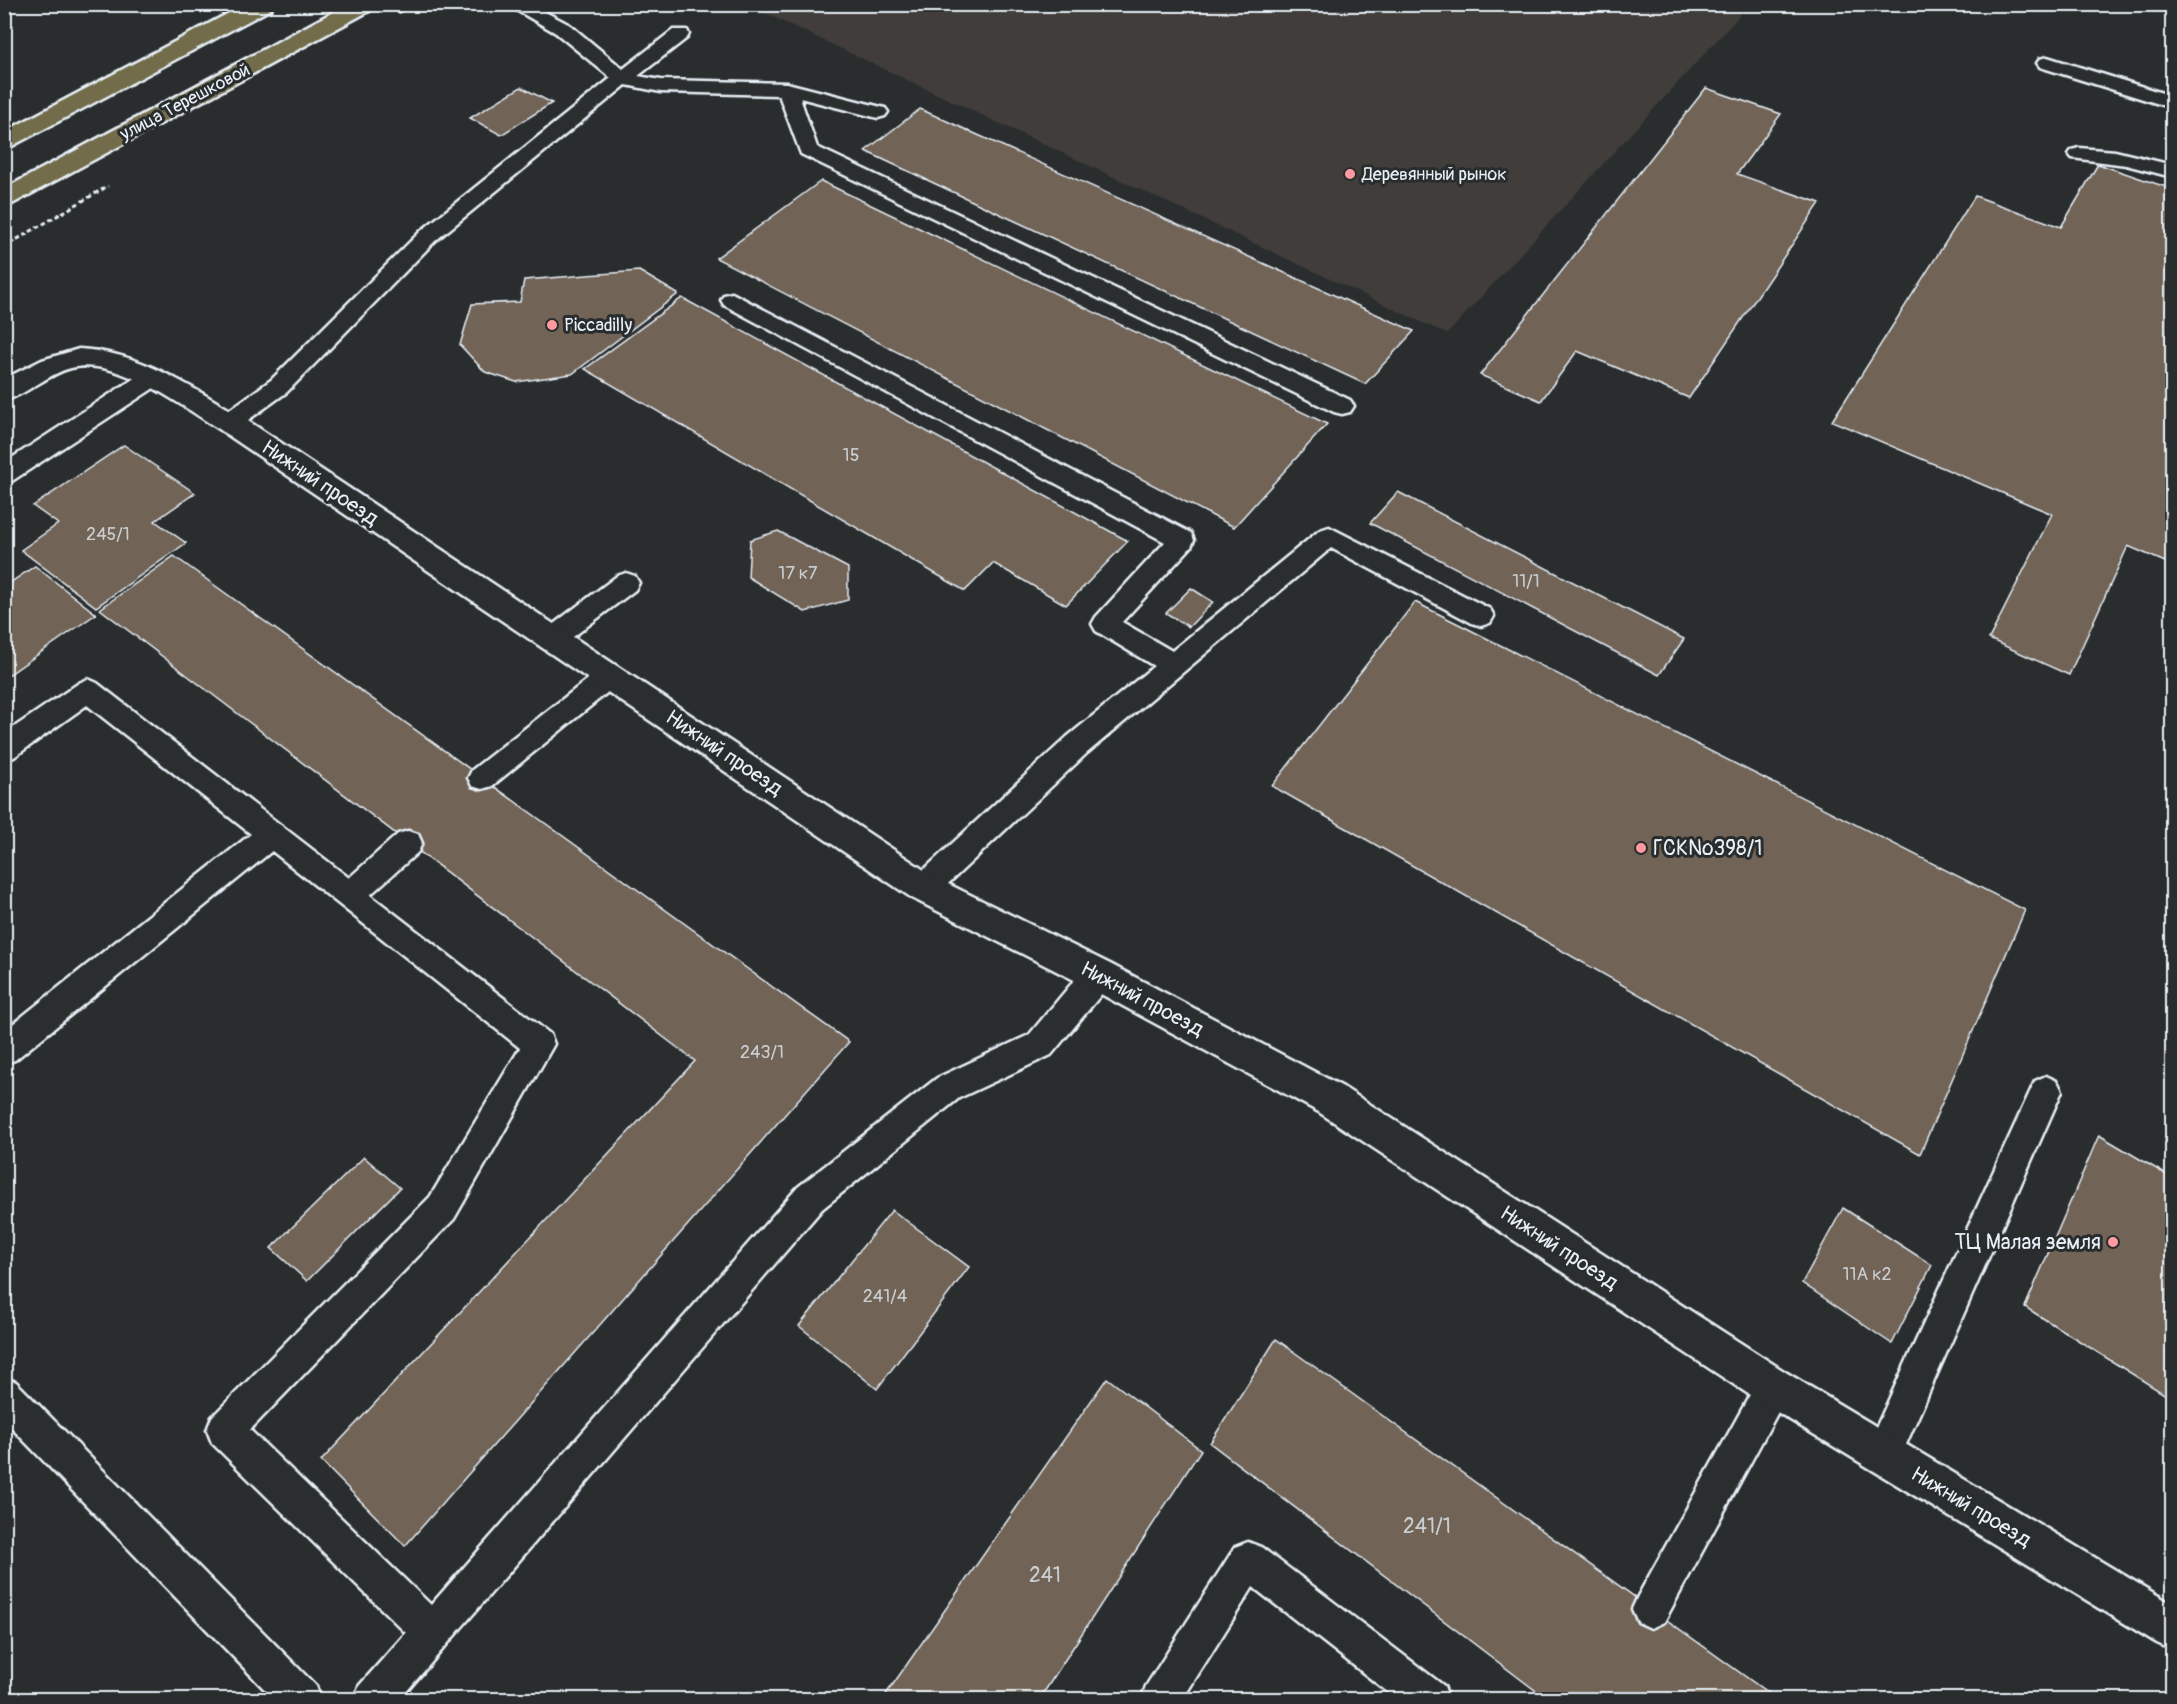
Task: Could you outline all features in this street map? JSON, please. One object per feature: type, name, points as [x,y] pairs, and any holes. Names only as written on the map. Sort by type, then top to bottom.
[{"type":"main road","points":[[4,141],[263,4]]},
{"type":"main road","name":"улица Терешковой","points":[[4,199],[357,9]]},
{"type":"street","name":"Нижний проезд","points":[[4,392],[31,375],[77,357],[119,362],[152,378],[229,422],[924,888],[1098,975],[1330,1099],[1773,1387],[2172,1628]]},
{"type":"lane","points":[[515,4],[563,29],[622,78],[662,86],[787,89],[878,112]]},
{"type":"lane","points":[[229,422],[279,386],[428,236],[622,78],[680,34]]},
{"type":"lane","points":[[2046,63],[2172,102]]},
{"type":"lane","points":[[787,89],[808,150],[1342,406]]},
{"type":"lane","points":[[2079,154],[2099,154],[2133,160],[2172,171]]},
{"type":"lane","points":[[732,300],[1182,540],[1105,624],[1174,664]]},
{"type":"lane","points":[[4,475],[152,378]]},
{"type":"lane","points":[[924,888],[1077,745],[1329,536],[1481,616]]},
{"type":"lane","points":[[552,639],[626,583]]},
{"type":"lane","points":[[482,778],[610,676]]},
{"type":"lane","points":[[4,749],[88,690],[271,835],[351,894],[539,1044],[442,1208],[225,1430],[432,1632]]},
{"type":"lane","points":[[4,1050],[271,835]]},
{"type":"lane","points":[[351,894],[408,843]]},
{"type":"lane","points":[[373,1700],[810,1198],[948,1088],[1040,1045],[1098,975]]},
{"type":"lane","points":[[1883,1454],[2046,1091]]},
{"type":"lane","points":[[1651,1609],[1773,1387]]},
{"type":"lane","points":[[4,1394],[302,1700]]},
{"type":"lane","points":[[1160,1700],[1248,1560],[1430,1700]]},
{"type":"shaded area","name":"Деревянный рынок","points":[[748,5],[1714,5],[1741,14],[1447,334]]},
{"type":"building","points":[[521,87],[552,103],[501,135],[470,118]]},
{"type":"building","points":[[1706,88],[1781,114],[1737,174],[1820,203],[1689,398],[1577,351],[1541,401],[1480,375]]},
{"type":"building","points":[[920,109],[1414,331],[1365,384],[865,151]]},
{"type":"building","points":[[2098,164],[2172,189],[2172,565],[2128,546],[2069,675],[1989,639],[2052,514],[1832,421],[1975,196],[2061,227]]},
{"type":"building","points":[[821,181],[1327,424],[1234,527],[716,258]]},
{"type":"building","name":"Piccadilly","points":[[639,271],[678,294],[572,374],[516,382],[485,372],[460,345],[472,304],[520,302],[524,280]]},
{"type":"building","points":[[682,298],[1128,541],[1066,605],[993,563],[965,591],[585,369]]},
{"type":"building","points":[[124,445],[195,493],[155,521],[186,543],[96,607],[21,550],[58,524],[33,506]]},
{"type":"building","points":[[1398,492],[1684,639],[1659,675],[1370,523]]},
{"type":"building","points":[[778,531],[848,568],[848,600],[805,612],[748,577],[750,540]]},
{"type":"building","points":[[174,556],[849,1042],[405,1546],[321,1461],[695,1061],[100,609]]},
{"type":"building","points":[[35,566],[96,614],[4,678],[4,587]]},
{"type":"building","points":[[1191,588],[1213,602],[1189,627],[1166,613]]},
{"type":"building","name":"ГСК№398/1","points":[[1415,602],[2025,910],[1920,1154],[1272,786]]},
{"type":"building","name":"ТЦ Малая земля","points":[[2099,1135],[2172,1178],[2172,1399],[2025,1307]]},
{"type":"building","points":[[364,1157],[400,1188],[307,1281],[271,1248]]},
{"type":"building","points":[[1843,1208],[1932,1265],[1892,1344],[1802,1283]]},
{"type":"building","points":[[892,1210],[969,1267],[877,1389],[799,1326]]},
{"type":"building","points":[[1276,1339],[1778,1700],[1548,1700],[1210,1443]]},
{"type":"building","points":[[1107,1378],[1201,1450],[1039,1700],[882,1700]]},
{"type":"place","name":"Деревянный рынок","points":[[1350,174]]},
{"type":"place","name":"Piccadilly","points":[[552,325]]},
{"type":"place","name":"ГСК№398/1","points":[[1641,848]]},
{"type":"place","name":"ТЦ Малая земля","points":[[2113,1242]]}]
